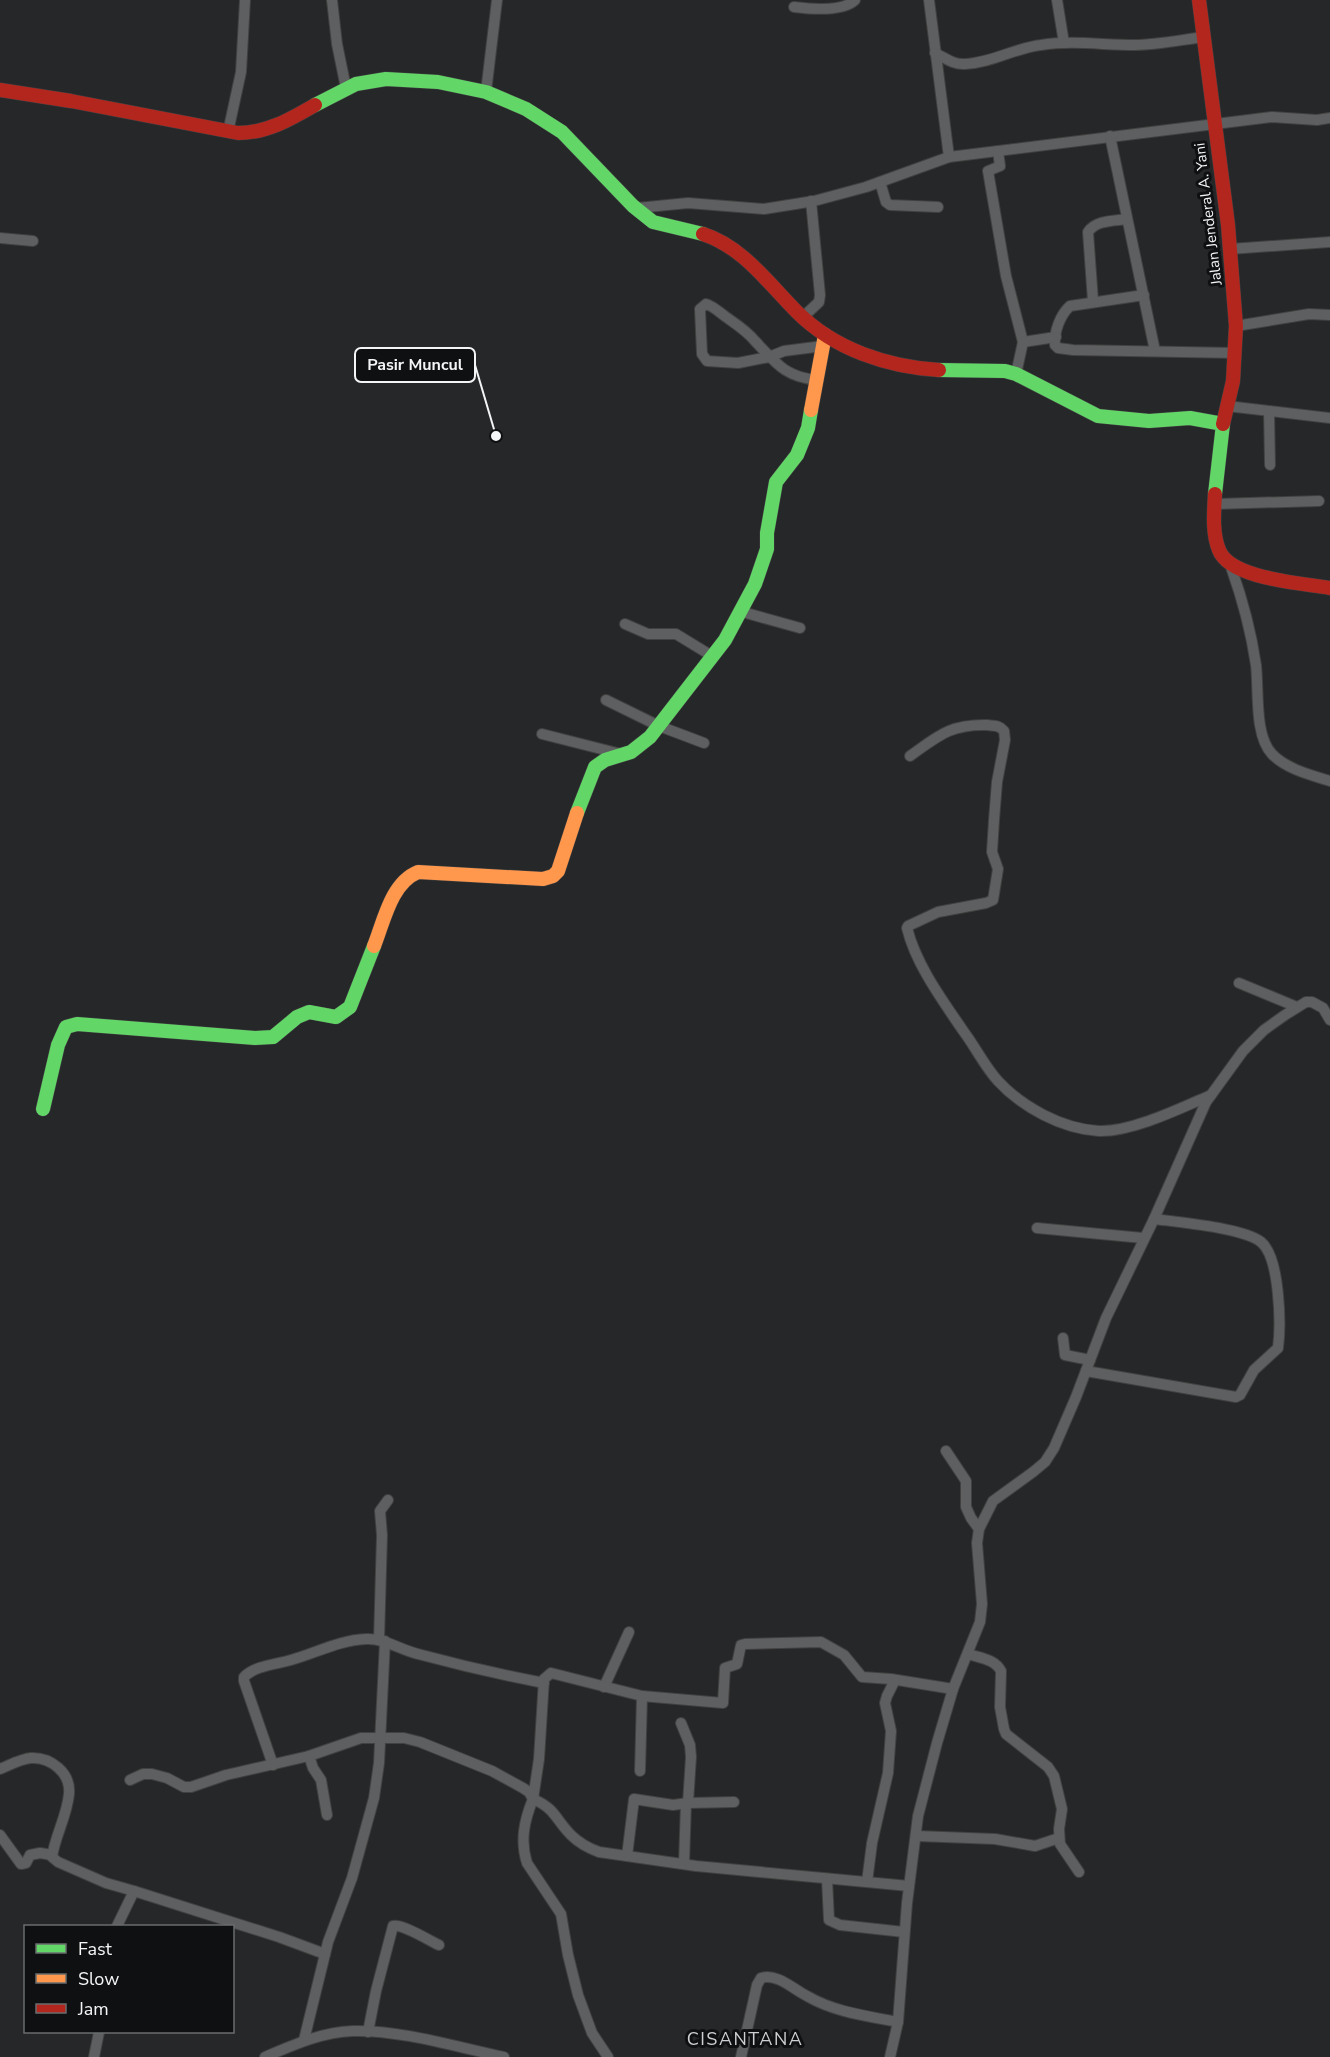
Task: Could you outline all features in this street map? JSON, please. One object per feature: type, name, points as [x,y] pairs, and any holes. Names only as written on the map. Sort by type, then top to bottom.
[{"type":"main road","name":"Jalan Jenderal A. Yani","points":[[1199,0],[1230,249],[1236,326],[1233,381],[1224,424],[1215,511],[1216,540],[1223,557],[1230,564]]},
{"type":"main road","points":[[0,90],[42,95],[214,131],[246,133],[268,129],[346,88],[366,81],[395,79],[436,82],[486,92],[544,119],[563,133],[635,208],[653,222],[717,238],[732,247],[762,275],[824,341],[872,358],[919,370],[1005,371],[1016,374],[1098,416],[1149,421],[1190,418],[1224,424]]},
{"type":"main road","points":[[43,1109],[58,1045],[63,1029],[69,1025],[145,1029],[236,1038],[267,1038],[278,1035],[295,1019],[306,1013],[317,1012],[332,1017],[345,1012],[355,1000],[396,891],[403,880],[418,872],[543,879],[553,876],[558,871],[592,772],[600,763],[631,752],[650,737],[724,640],[755,584],[767,549],[767,533],[776,482],[802,444],[808,428],[824,341]]},
{"type":"main road","points":[[1230,564],[1247,573],[1330,588]]},
{"type":"street","points":[[228,132],[241,72],[245,0]]},
{"type":"street","points":[[332,0],[335,34],[346,88]]},
{"type":"street","points":[[486,92],[497,0]]},
{"type":"street","points":[[794,7],[825,8],[848,5],[855,0]]},
{"type":"street","points":[[929,0],[949,157]]},
{"type":"street","points":[[1057,0],[1064,43]]},
{"type":"street","points":[[935,54],[959,64],[967,64],[1040,45],[1064,43],[1134,45],[1203,37]]},
{"type":"street","points":[[635,208],[688,203],[764,209],[811,201],[880,182],[949,157],[1272,117],[1317,120],[1330,118]]},
{"type":"street","points":[[1110,136],[1155,351]]},
{"type":"street","points":[[998,151],[1000,166],[988,171],[1006,276],[1023,342],[1016,374]]},
{"type":"street","points":[[880,182],[886,202],[890,205],[938,207]]},
{"type":"street","points":[[803,317],[819,302],[820,295],[811,201]]},
{"type":"street","points":[[1093,301],[1088,232],[1098,224],[1126,219]]},
{"type":"street","points":[[0,238],[33,241]]},
{"type":"street","points":[[1230,249],[1330,242]]},
{"type":"street","points":[[1144,295],[1070,306],[1062,317],[1055,345],[1058,348],[1073,350],[1236,353]]},
{"type":"street","points":[[817,380],[796,376],[769,357],[742,329],[709,304],[703,306],[700,312],[702,354],[706,360],[717,363],[738,363],[769,357],[824,341]]},
{"type":"street","points":[[1236,326],[1309,314],[1330,315]]},
{"type":"street","points":[[1023,342],[1056,337]]},
{"type":"street","points":[[1227,406],[1330,418]]},
{"type":"street","points":[[1269,411],[1270,465]]},
{"type":"street","points":[[1215,511],[1319,501]]},
{"type":"street","points":[[1230,564],[1242,601],[1256,666],[1264,742],[1279,760],[1298,770],[1330,781]]},
{"type":"street","points":[[739,611],[800,628]]},
{"type":"street","points":[[625,624],[652,634],[676,634],[712,656]]},
{"type":"street","points":[[606,700],[659,726],[704,743]]},
{"type":"street","points":[[910,756],[951,729],[976,725],[997,726],[1004,731],[1005,740],[997,782],[994,820],[992,852],[998,870],[993,900],[938,912],[907,928],[923,967],[949,1010],[998,1081],[1022,1102],[1050,1118],[1098,1131],[1130,1126],[1172,1112],[1212,1094]]},
{"type":"street","points":[[542,734],[622,754]]},
{"type":"street","points":[[1239,983],[1297,1007]]},
{"type":"street","points":[[890,2057],[898,2022],[904,1932],[918,1816],[953,1689],[980,1622],[982,1604],[977,1543],[979,1529],[993,1501],[1045,1462],[1054,1448],[1106,1318],[1154,1219],[1197,1121],[1212,1094],[1244,1051],[1264,1030],[1297,1007],[1306,1002],[1319,1004],[1330,1020]]},
{"type":"street","points":[[1086,1371],[1236,1397],[1240,1395],[1254,1370],[1278,1348],[1280,1334],[1276,1279],[1272,1258],[1260,1240],[1233,1232],[1154,1219]]},
{"type":"street","points":[[1037,1228],[1143,1238]]},
{"type":"street","points":[[1063,1338],[1065,1355],[1090,1360]]},
{"type":"street","points":[[946,1451],[966,1481],[966,1506],[979,1529]]},
{"type":"street","points":[[304,2040],[325,1954],[352,1878],[374,1798],[380,1738],[382,1535],[380,1511],[388,1500]]},
{"type":"street","points":[[604,1687],[629,1632]]},
{"type":"street","points":[[273,1765],[244,1677],[248,1672],[310,1655],[344,1642],[366,1639],[382,1640],[410,1652],[544,1683]]},
{"type":"street","points":[[608,2057],[592,2033],[578,1995],[561,1914],[527,1863],[524,1854],[523,1833],[539,1760],[546,1675],[551,1673],[642,1696],[723,1703],[725,1668],[737,1664],[741,1646],[820,1642],[844,1655],[862,1677],[953,1689]]},
{"type":"street","points":[[968,1654],[993,1662],[1001,1671],[1001,1719],[1006,1734],[1048,1767],[1054,1776],[1062,1809],[1059,1838],[1063,1849],[1079,1872]]},
{"type":"street","points":[[867,1882],[872,1843],[888,1773],[891,1731],[885,1703],[895,1680]]},
{"type":"street","points":[[640,1771],[642,1696]]},
{"type":"street","points":[[681,1723],[692,1757],[684,1864]]},
{"type":"street","points":[[130,1780],[144,1774],[152,1774],[167,1778],[184,1787],[309,1756],[361,1738],[404,1738],[420,1742],[492,1771],[523,1788],[529,1792],[532,1799],[553,1811],[570,1834],[586,1847],[599,1852],[684,1864],[909,1886]]},
{"type":"street","points":[[309,1756],[321,1780],[327,1815]]},
{"type":"street","points":[[0,1768],[23,1759],[33,1758],[54,1764],[67,1779],[69,1796],[52,1855]]},
{"type":"street","points":[[627,1856],[634,1799],[672,1805],[734,1802]]},
{"type":"street","points":[[0,1835],[21,1864],[26,1863],[30,1855],[40,1853],[52,1855],[58,1862],[106,1883],[279,1937],[325,1954]]},
{"type":"street","points":[[917,1836],[995,1839],[1035,1846],[1059,1838]]},
{"type":"street","points":[[827,1879],[829,1920],[840,1925],[904,1932]]},
{"type":"street","points":[[118,1925],[134,1892]]},
{"type":"street","points":[[368,2032],[393,1926],[398,1925],[413,1931],[417,1936],[439,1945]]},
{"type":"street","points":[[741,2057],[760,1978],[769,1976],[788,1984],[824,2005],[898,2022]]},
{"type":"street","points":[[265,2057],[304,2040],[336,2033],[368,2032],[390,2033],[450,2051],[504,2057]]},
{"type":"street","points":[[94,2057],[99,2033]]},
{"type":"traffic: fast","points":[[315,105],[356,84],[386,79],[438,82],[486,92],[526,109],[562,132],[633,206],[653,222],[703,234]]},
{"type":"traffic: fast","points":[[939,370],[1005,371],[1016,374],[1098,416],[1149,421],[1190,418],[1223,424],[1215,494]]},
{"type":"traffic: fast","points":[[577,813],[595,767],[605,760],[631,752],[650,737],[725,640],[755,584],[767,549],[767,533],[776,482],[797,455],[808,428],[811,410]]},
{"type":"traffic: fast","points":[[43,1109],[58,1045],[66,1027],[77,1024],[255,1038],[273,1037],[297,1017],[309,1012],[336,1017],[350,1007],[374,946]]},
{"type":"traffic: slow","points":[[811,410],[825,335]]},
{"type":"traffic: slow","points":[[374,946],[395,894],[409,877],[418,872],[543,879],[553,876],[558,871],[577,813]]},
{"type":"traffic: jam","points":[[1199,0],[1228,225],[1236,326],[1233,381],[1223,424]]},
{"type":"traffic: jam","points":[[0,90],[238,133],[269,128],[315,105]]},
{"type":"traffic: jam","points":[[703,234],[743,257],[797,312],[827,336],[844,346],[900,365],[939,370]]},
{"type":"traffic: jam","points":[[1215,494],[1215,537],[1219,550],[1226,560],[1237,567],[1268,578],[1330,588]]},
{"type":"place","name":"Pasir Muncul","points":[[496,436]]},
{"type":"district","name":"CISANTANA","points":[[745,2039]]}]
